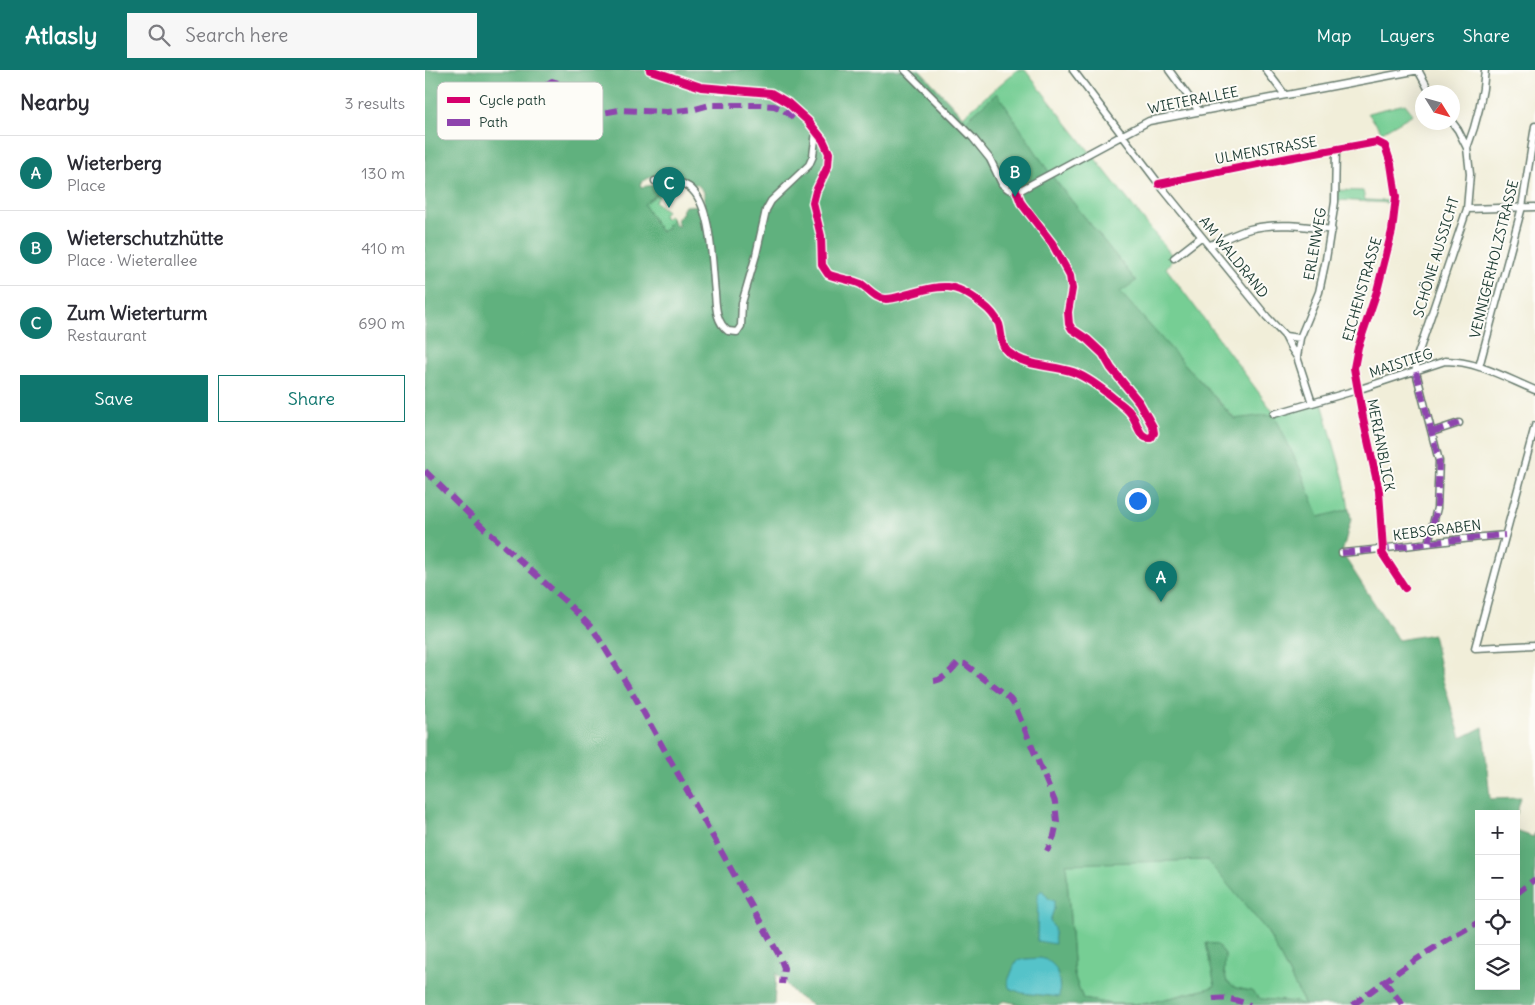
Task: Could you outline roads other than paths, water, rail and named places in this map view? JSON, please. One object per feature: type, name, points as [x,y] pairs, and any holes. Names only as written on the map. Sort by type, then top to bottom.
[{"type":"street","points":[[650,70],[680,82],[701,87],[774,94],[793,107],[816,131],[825,144],[829,157],[828,166],[815,191],[813,203],[821,236],[822,265],[826,272],[833,276],[855,281],[884,299],[896,298],[939,286],[952,286],[961,290],[981,303],[995,316],[999,325],[1002,343],[1008,352],[1043,366],[1075,373],[1091,381],[1130,412],[1143,436],[1151,438],[1154,432],[1153,427],[1135,397],[1111,368],[1103,354],[1087,339],[1072,329],[1069,324],[1068,312],[1072,289],[1070,276],[1052,243],[1021,203],[1017,192],[1008,189],[1002,184],[990,159],[973,138],[905,70]]},
{"type":"street","name":"AM WALDRAND","points":[[1073,70],[1159,184],[1267,317],[1285,336],[1297,357],[1312,403]]},
{"type":"street","points":[[1169,70],[1199,111]]},
{"type":"street","points":[[1266,70],[1285,95]]},
{"type":"street","points":[[1418,70],[1426,85]]},
{"type":"street","name":"WIETERALLEE","points":[[1017,192],[1149,121],[1418,70]]},
{"type":"street","points":[[1467,148],[1479,113],[1485,70]]},
{"type":"street","name":"VENNIGERHOLZSTRASSE","points":[[1479,367],[1522,207],[1535,126]]},
{"type":"street","name":"SCHÖNE AUSSICHT","points":[[1416,372],[1416,360],[1467,209],[1470,174],[1467,148],[1457,130]]},
{"type":"street","points":[[655,182],[671,181],[685,185],[694,192],[702,205],[711,249],[719,320],[728,331],[737,332],[741,326],[742,303],[757,255],[768,207],[771,201],[809,165],[813,156],[816,131]]},
{"type":"street","name":"ULMENSTRASSE","points":[[1159,184],[1377,142]]},
{"type":"street","name":"EICHENSTRASSE","points":[[1357,390],[1354,368],[1358,346],[1387,254],[1396,197],[1387,150],[1381,143],[1377,142]]},
{"type":"street","name":"ERLENWEG","points":[[1297,357],[1300,338],[1319,292],[1331,230],[1336,184],[1336,150]]},
{"type":"street","points":[[1467,209],[1535,207]]},
{"type":"street","points":[[1209,245],[1237,234],[1265,227],[1295,225],[1331,230]]},
{"type":"street","points":[[1174,258],[1201,236]]},
{"type":"street","points":[[1285,336],[1300,338]]},
{"type":"street","name":"MAISTIEG","points":[[1274,414],[1416,372],[1445,361],[1457,361],[1479,367],[1535,390]]},
{"type":"street","points":[[1416,372],[1439,461],[1437,508],[1428,543]]},
{"type":"street","name":"MERIANBLICK","points":[[1357,390],[1379,491],[1383,550],[1381,553],[1405,588]]},
{"type":"street","points":[[1432,432],[1459,422]]},
{"type":"street","points":[[1535,426],[1475,648],[1535,645]]},
{"type":"street","name":"KEBSGRABEN","points":[[1342,553],[1383,550],[1505,535]]},
{"type":"water","points":[[1042,890],[1049,899],[1054,901],[1054,909],[1050,921],[1054,928],[1055,944],[1037,941],[1038,894]]},
{"type":"water","points":[[1040,958],[1050,962],[1058,974],[1059,997],[1022,993],[1009,988],[1008,981],[1016,961]]},
{"type":"place","name":"Wieterschutzhütte","points":[[1015,197]]},
{"type":"place","name":"Zum Wieterturm","points":[[669,208]]},
{"type":"place","name":"Wieterberg","points":[[1161,602]]}]
